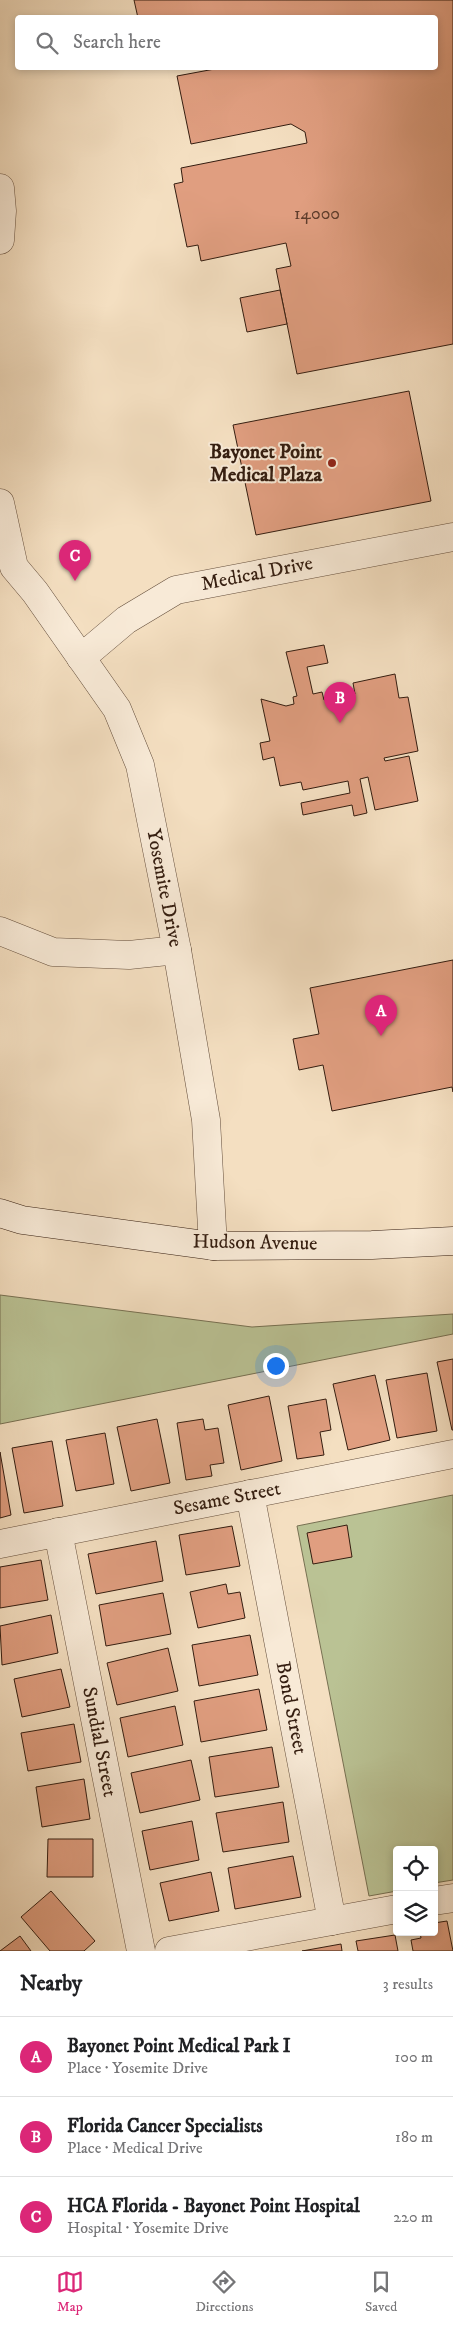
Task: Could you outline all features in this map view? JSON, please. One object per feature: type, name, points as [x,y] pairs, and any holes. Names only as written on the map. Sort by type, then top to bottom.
[{"type":"street","points":[[0,188],[2,211],[0,240]]},
{"type":"street","name":"Yosemite Drive","points":[[0,504],[7,559],[35,592],[117,709],[140,765],[177,950],[206,1120],[213,1246]]},
{"type":"street","name":"Medical Drive","points":[[81,658],[126,620],[176,590],[453,537]]},
{"type":"street","points":[[0,931],[53,952],[129,955],[177,950]]},
{"type":"street","name":"Hudson Avenue","points":[[0,1213],[22,1220],[213,1246],[372,1245],[453,1241]]},
{"type":"street","name":"Sesame Street","points":[[0,1544],[453,1454]]},
{"type":"street","name":"Bond Street","points":[[250,1494],[332,1921]]},
{"type":"street","name":"Sundial Street","points":[[58,1532],[140,1951]]},
{"type":"street","points":[[438,1901],[453,1898]]},
{"type":"street","points":[[169,1951],[393,1909]]},
{"type":"green space","points":[[0,1295],[252,1327],[453,1314],[453,1334],[0,1424]]},
{"type":"green space","points":[[453,1495],[453,1880],[438,1882],[438,1846],[393,1846],[393,1892],[369,1896],[297,1526]]},
{"type":"building","points":[[134,0],[453,0],[453,344],[297,374],[276,269],[291,266],[286,243],[201,261],[198,245],[187,247],[174,184],[183,182],[181,168],[307,143],[305,132],[291,124],[191,144],[177,76],[209,70],[438,70],[438,15],[137,15]]},
{"type":"building","points":[[280,290],[287,324],[247,332],[240,298]]},
{"type":"building","name":"Bayonet Point Medical Plaza","points":[[409,391],[431,501],[256,535],[233,425]]},
{"type":"building","points":[[324,645],[328,663],[307,667],[313,694],[322,692],[324,700],[355,694],[353,683],[395,674],[399,698],[408,697],[418,751],[384,758],[385,761],[409,756],[418,801],[375,810],[368,777],[360,779],[367,813],[354,816],[352,805],[303,815],[301,803],[350,793],[348,781],[303,790],[301,782],[280,786],[274,757],[263,760],[260,743],[270,741],[261,699],[286,706],[294,704],[293,697],[297,696],[286,652]]},
{"type":"building","points":[[453,960],[453,1092],[452,1087],[332,1111],[323,1065],[299,1070],[293,1039],[319,1034],[310,988]]},
{"type":"building","points":[[453,1359],[453,1430],[452,1430],[437,1362]]},
{"type":"building","points":[[427,1373],[437,1431],[397,1438],[386,1380]]},
{"type":"building","points":[[375,1375],[390,1440],[348,1450],[333,1384]]},
{"type":"building","points":[[269,1396],[282,1461],[241,1470],[228,1405]]},
{"type":"building","points":[[326,1399],[331,1430],[320,1432],[324,1455],[297,1459],[288,1406]]},
{"type":"building","points":[[157,1419],[170,1483],[131,1491],[117,1427]]},
{"type":"building","points":[[203,1419],[205,1430],[218,1428],[224,1463],[210,1465],[212,1476],[186,1480],[177,1423]]},
{"type":"building","points":[[105,1433],[114,1484],[76,1491],[66,1440]]},
{"type":"building","points":[[52,1441],[63,1506],[24,1513],[12,1448]]},
{"type":"building","points":[[0,1452],[11,1515],[0,1518]]},
{"type":"building","points":[[347,1525],[352,1557],[313,1564],[307,1533]]},
{"type":"building","points":[[232,1526],[240,1566],[186,1575],[179,1535]]},
{"type":"building","points":[[156,1541],[163,1581],[96,1594],[88,1554]]},
{"type":"building","points":[[41,1560],[48,1600],[0,1608],[0,1567]]},
{"type":"building","points":[[226,1584],[228,1594],[240,1592],[245,1618],[198,1628],[190,1592]]},
{"type":"building","points":[[163,1593],[171,1634],[106,1646],[99,1605]]},
{"type":"building","points":[[51,1615],[58,1653],[2,1665],[0,1626]]},
{"type":"building","points":[[250,1635],[258,1675],[199,1686],[192,1645]]},
{"type":"building","points":[[168,1648],[178,1691],[117,1705],[107,1663]]},
{"type":"building","points":[[61,1669],[70,1707],[22,1717],[14,1679]]},
{"type":"building","points":[[259,1689],[267,1730],[201,1742],[194,1701]]},
{"type":"building","points":[[175,1706],[183,1745],[128,1757],[120,1718]]},
{"type":"building","points":[[74,1724],[81,1762],[28,1771],[21,1733]]},
{"type":"building","points":[[272,1747],[279,1787],[215,1797],[209,1757]]},
{"type":"building","points":[[191,1760],[200,1800],[140,1813],[131,1773]]},
{"type":"building","points":[[84,1779],[90,1819],[42,1827],[36,1787]]},
{"type":"building","points":[[283,1802],[289,1842],[223,1852],[216,1813]]},
{"type":"building","points":[[192,1821],[199,1860],[150,1870],[142,1831]]},
{"type":"building","points":[[48,1839],[93,1839],[93,1877],[47,1877]]},
{"type":"building","points":[[293,1856],[301,1897],[235,1909],[228,1868]]},
{"type":"building","points":[[211,1872],[219,1911],[169,1921],[160,1883]]},
{"type":"building","points":[[51,1891],[95,1941],[84,1951],[50,1951],[21,1917]]},
{"type":"building","points":[[447,1921],[453,1951],[413,1951],[411,1940],[421,1938],[421,1936],[438,1936],[438,1922]]},
{"type":"building","points":[[393,1935],[395,1936],[398,1951],[358,1951],[356,1941]]},
{"type":"building","points":[[20,1936],[31,1951],[0,1951]]},
{"type":"building","points":[[341,1944],[342,1951],[302,1951]]},
{"type":"place","name":"Bayonet Point Medical Plaza","points":[[332,463]]},
{"type":"place","name":"HCA Florida - Bayonet Point Hospital","points":[[75,581]]},
{"type":"place","name":"Florida Cancer Specialists","points":[[340,723]]},
{"type":"place","name":"Bayonet Point Medical Park I","points":[[381,1036]]}]
